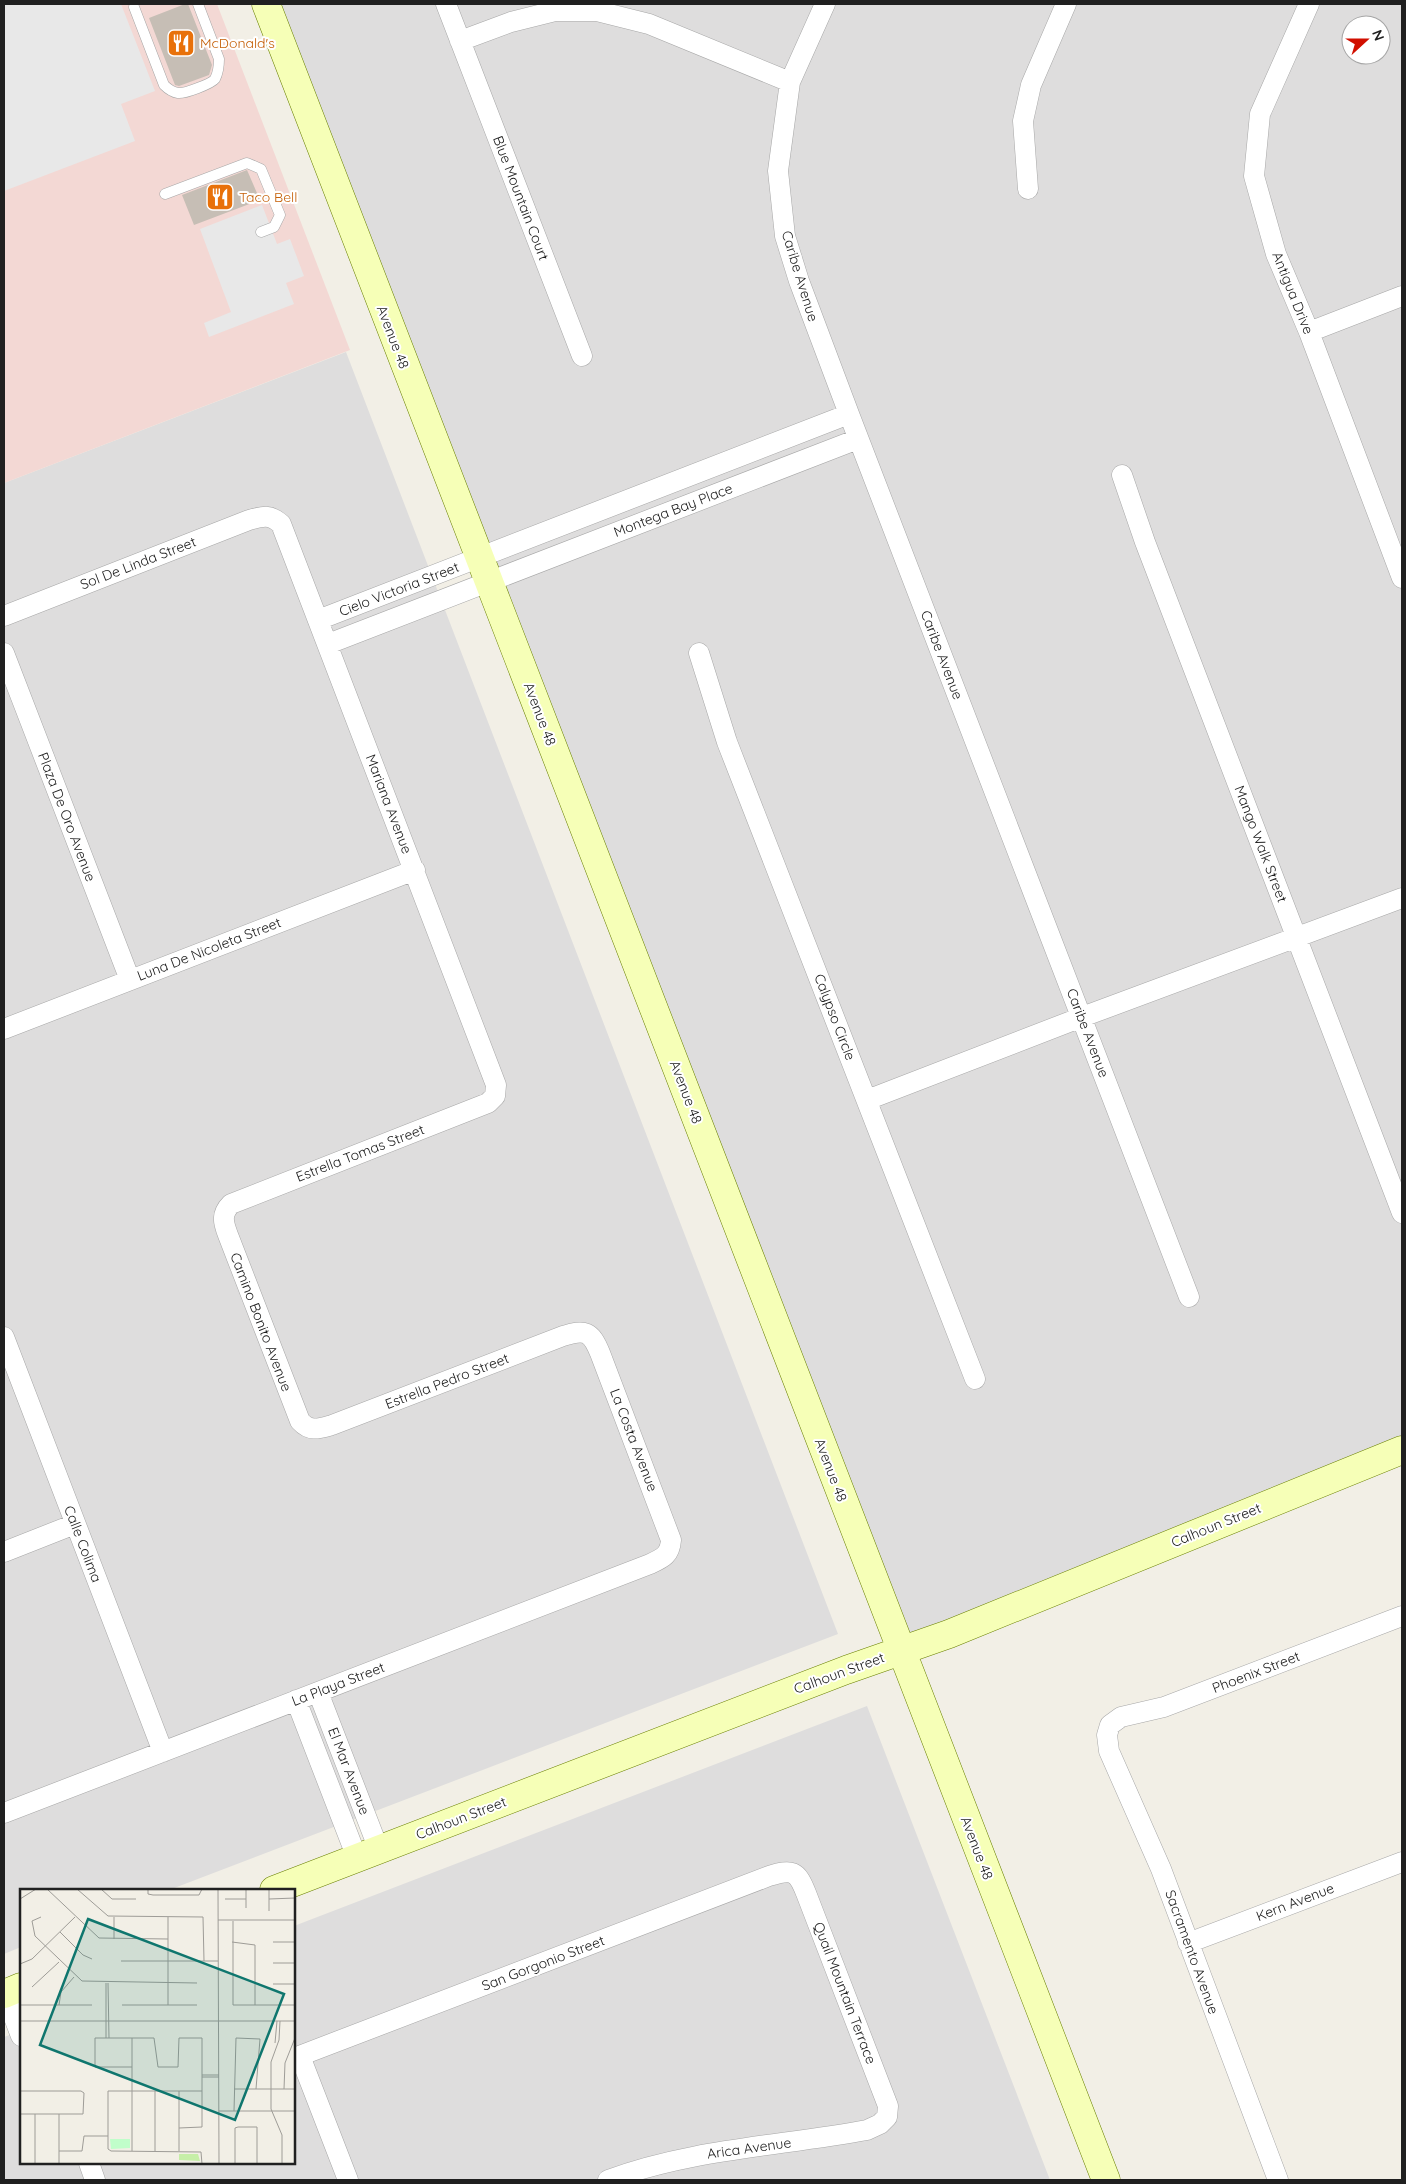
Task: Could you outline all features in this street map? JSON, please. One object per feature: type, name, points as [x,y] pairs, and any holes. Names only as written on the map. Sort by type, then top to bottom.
[{"type":"main road","name":"Avenue 48","points":[[266,4],[1106,2180]]},
{"type":"main road","name":"Calhoun Street","points":[[277,1889],[846,1670],[948,1634],[1402,1450]]},
{"type":"street","name":"Blue Mountain Court","points":[[446,4],[582,356]]},
{"type":"street","name":"Caribe Avenue","points":[[825,4],[790,82],[778,171],[785,236],[799,282],[858,438],[1189,1297]]},
{"type":"street","points":[[1028,189],[1023,121],[1031,85],[1066,4]]},
{"type":"street","name":"Antigua Drive","points":[[1309,4],[1260,114],[1254,176],[1276,254],[1309,332],[1402,578]]},
{"type":"street","points":[[460,41],[511,22],[555,11],[597,10],[649,24],[790,82]]},
{"type":"street","points":[[1309,332],[1402,296]]},
{"type":"street","name":"Montega Bay Place","points":[[484,570],[525,538],[849,414]]},
{"type":"street","name":"Montega Bay Place","points":[[484,570],[533,563],[858,438]]},
{"type":"street","name":"Mango Walk Street","points":[[1122,475],[1145,542],[1402,1213]]},
{"type":"street","name":"Sol De Linda Street","points":[[4,616],[249,520],[263,516],[273,516]]},
{"type":"street","name":"Mariana Avenue","points":[[273,516],[281,524],[415,870],[492,1072],[496,1085],[495,1096]]},
{"type":"street","name":"Cielo Victoria Street","points":[[318,620],[484,570]]},
{"type":"street","name":"Cielo Victoria Street","points":[[328,644],[484,570]]},
{"type":"street","name":"Plaza De Oro Avenue","points":[[4,653],[130,980]]},
{"type":"street","name":"Calypso Circle","points":[[699,653],[727,742],[975,1379]]},
{"type":"street","name":"Luna De Nicoleta Street","points":[[4,1028],[415,870]]},
{"type":"street","points":[[867,1100],[1082,1017],[1402,898]]},
{"type":"street","name":"Estrella Tomas Street","points":[[224,1211],[231,1204],[244,1198],[475,1109],[488,1103],[495,1096]]},
{"type":"street","name":"Camino Bonito Avenue","points":[[224,1211],[223,1222],[231,1245],[297,1415],[308,1429]]},
{"type":"street","name":"Estrella Pedro Street","points":[[308,1429],[318,1429],[332,1425],[562,1336],[576,1332],[587,1333]]},
{"type":"street","name":"La Costa Avenue","points":[[587,1333],[595,1340],[635,1444],[671,1540],[670,1551]]},
{"type":"street","name":"Calle Colima","points":[[4,1337],[163,1752]]},
{"type":"street","points":[[4,1552],[75,1524]]},
{"type":"street","name":"La Playa Street","points":[[4,1813],[650,1564],[663,1558],[670,1551]]},
{"type":"street","name":"Phoenix Street","points":[[1110,1725],[1121,1717],[1164,1707],[1402,1616]]},
{"type":"street","name":"El Mar Avenue","points":[[318,1692],[368,1854]]},
{"type":"street","name":"El Mar Avenue","points":[[296,1700],[368,1854]]},
{"type":"street","name":"Sacramento Avenue","points":[[1110,1725],[1107,1735],[1108,1752],[1161,1869],[1278,2180]]},
{"type":"street","name":"Kern Avenue","points":[[1188,1943],[1402,1862]]},
{"type":"street","name":"San Gorgonio Street","points":[[297,2057],[769,1876],[783,1872],[793,1872]]},
{"type":"street","name":"Quail Mountain Terrace","points":[[793,1872],[804,1886],[888,2106],[887,2117]]},
{"type":"street","points":[[10,1992],[20,2032]]},
{"type":"street","points":[[297,2057],[348,2180]]},
{"type":"street","name":"Arica Avenue","points":[[608,2180],[697,2156],[867,2130],[880,2124],[887,2117]]},
{"type":"street","points":[[89,2164],[96,2180]]},
{"type":"lane","points":[[134,8],[164,85],[174,92],[180,93],[212,82],[219,65],[219,59],[198,4]]},
{"type":"lane","points":[[165,194],[247,163],[252,164],[261,169],[280,215],[274,227],[261,232]]},
{"type":"shaded area","points":[[4,4],[217,4],[350,350],[4,483]]},
{"type":"shaded area","points":[[4,4],[121,4],[155,91],[121,104],[135,141],[4,191]]},
{"type":"shaded area","points":[[265,4],[1402,4],[1402,1449],[901,1651]]},
{"type":"shaded area","points":[[262,205],[277,244],[290,239],[304,276],[286,283],[294,304],[209,337],[204,323],[231,312],[200,229]]},
{"type":"shaded area","points":[[346,352],[838,1634],[172,1889],[20,1889],[20,1947],[4,1954],[4,483]]},
{"type":"shaded area","points":[[867,1706],[1050,2180],[4,2180],[4,2037],[20,2031],[20,2164],[295,2164],[295,1926]]},
{"type":"building","name":"McDonald's","points":[[188,4],[212,65],[209,75],[179,86],[175,85],[149,18]]},
{"type":"building","name":"Taco Bell","points":[[247,170],[260,200],[194,225],[182,195]]},
{"type":"place","name":"McDonald's","points":[[181,43]]},
{"type":"place","name":"Taco Bell","points":[[220,197]]}]
